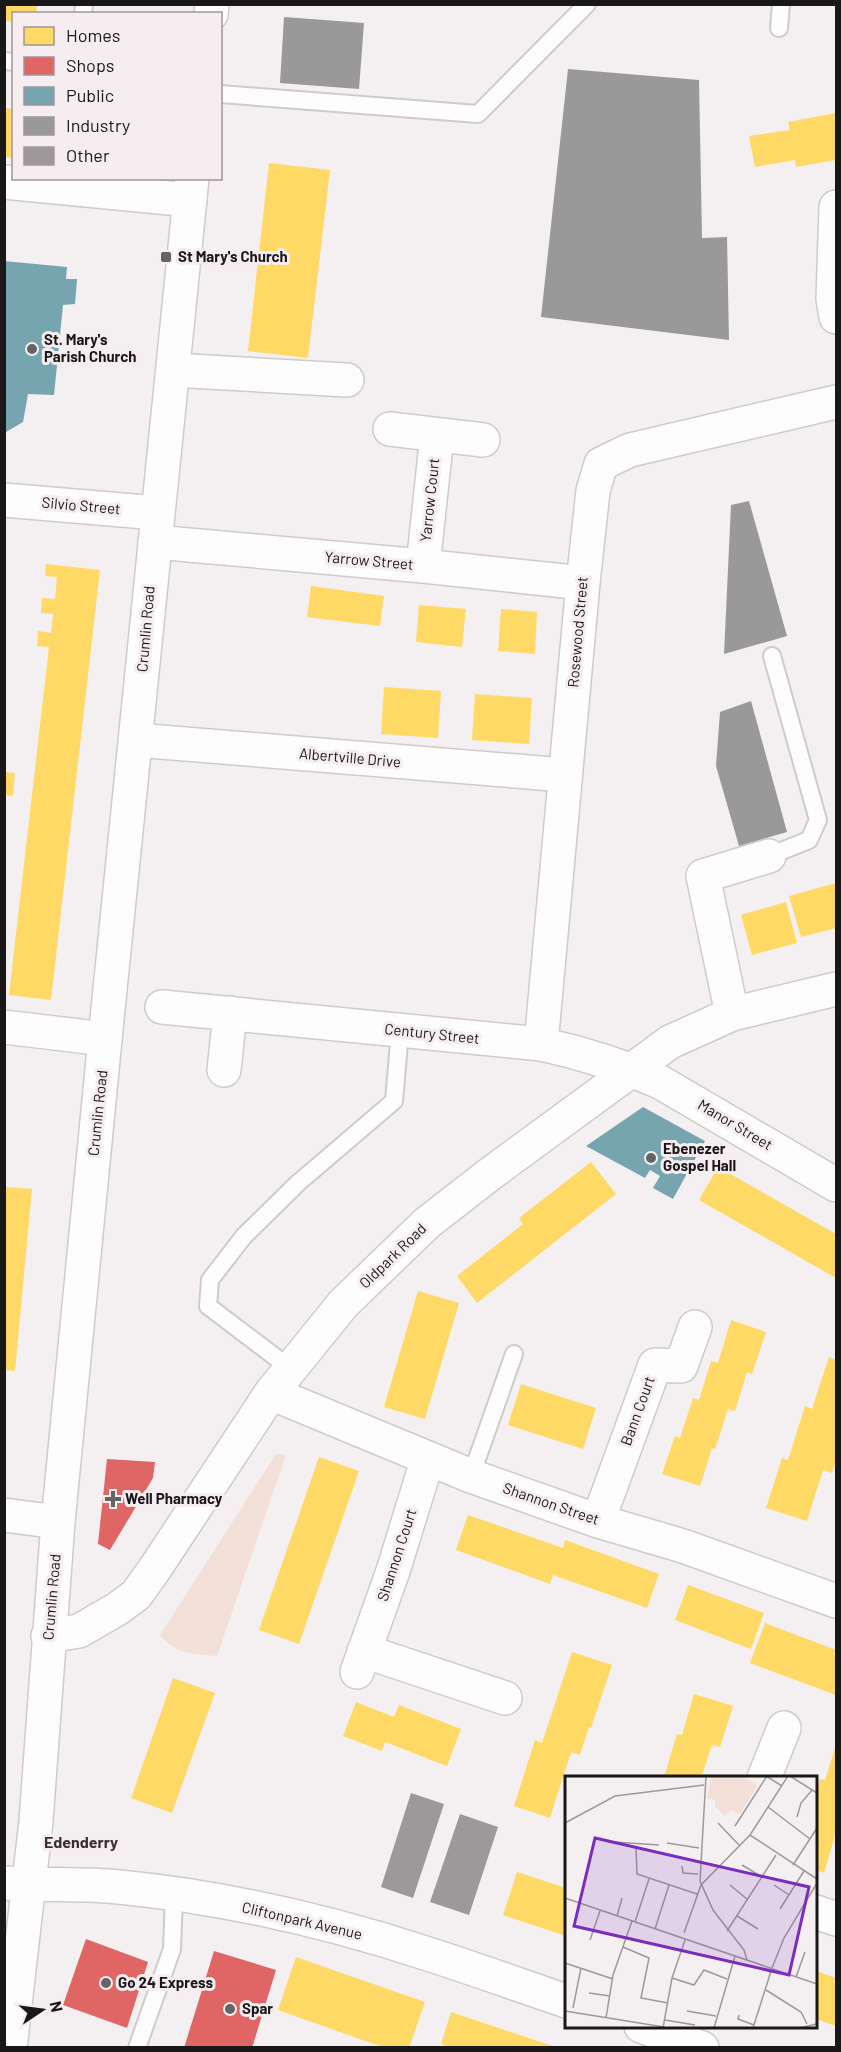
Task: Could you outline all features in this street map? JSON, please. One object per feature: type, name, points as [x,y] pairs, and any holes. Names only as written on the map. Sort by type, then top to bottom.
[{"type":"street","points":[[4,182],[191,189]]},
{"type":"street","name":"Crumlin Road","points":[[10,2048],[16,1883],[38,1796],[58,1522],[191,189]]},
{"type":"street","points":[[837,207],[833,299],[837,317]]},
{"type":"street","points":[[173,370],[334,370]]},
{"type":"street","name":"Rosewood Street","points":[[541,1044],[583,583],[593,491],[600,464],[630,450],[837,402]]},
{"type":"street","points":[[390,429],[483,440]]},
{"type":"street","name":"Yarrow Court","points":[[423,566],[436,435]]},
{"type":"street","name":"Silvio Street","points":[[4,500],[156,528]]},
{"type":"street","name":"Yarrow Street","points":[[156,528],[423,566],[583,583]]},
{"type":"street","name":"Albertville Drive","points":[[136,740],[565,775]]},
{"type":"street","points":[[732,1014],[702,876],[769,856]]},
{"type":"street","name":"Oldpark Road","points":[[48,1636],[79,1631],[117,1610],[136,1595],[281,1381],[343,1304],[427,1223],[670,1042],[732,1014],[837,989]]},
{"type":"street","name":"Century Street","points":[[162,1007],[541,1044],[587,1054],[631,1069]]},
{"type":"street","points":[[224,1070],[230,1013]]},
{"type":"street","points":[[4,1027],[105,1039]]},
{"type":"street","name":"Manor Street","points":[[631,1069],[672,1088],[837,1185]]},
{"type":"street","name":"Bann Court","points":[[598,1521],[655,1365],[681,1366],[695,1328]]},
{"type":"street","name":"Shannon Street","points":[[281,1381],[428,1458],[471,1476],[598,1521],[683,1546],[835,1597]]},
{"type":"street","name":"Shannon Court","points":[[428,1458],[393,1571],[361,1661],[505,1698]]},
{"type":"street","points":[[4,1515],[58,1522]]},
{"type":"street","points":[[766,1776],[784,1728]]},
{"type":"street","name":"Cliftonpark Avenue","points":[[16,1883],[118,1887],[260,1909],[328,1925],[423,1952],[565,2000]]},
{"type":"street","points":[[817,1912],[837,1919]]},
{"type":"street","points":[[647,2028],[702,2048]]},
{"type":"lane","points":[[222,94],[478,114],[588,4]]},
{"type":"lane","points":[[779,28],[781,4]]},
{"type":"lane","points":[[769,856],[809,840],[818,820],[772,656]]},
{"type":"lane","points":[[281,1381],[208,1306],[210,1280],[244,1236],[298,1183],[394,1101],[400,1031]]},
{"type":"lane","points":[[471,1476],[514,1354]]},
{"type":"lane","points":[[137,2048],[172,1949],[174,1894]]},
{"type":"shaded area","points":[[276,1454],[286,1455],[217,1656],[193,1653],[172,1646],[160,1635]]},
{"type":"building: Homes","points":[[4,4],[37,4],[36,12],[12,12],[12,22],[4,21]]},
{"type":"building: Homes","points":[[4,108],[12,109],[12,158],[4,157]]},
{"type":"building: Homes","points":[[836,113],[836,160],[796,167],[795,160],[755,167],[749,136],[790,130],[788,122]]},
{"type":"building: Homes","points":[[269,163],[330,170],[308,358],[248,351]]},
{"type":"building: Homes","points":[[46,564],[100,570],[51,1000],[9,995],[49,647],[37,646],[38,631],[51,633],[53,614],[41,613],[42,598],[55,599],[57,577],[45,576]]},
{"type":"building: Homes","points":[[311,586],[384,596],[380,626],[307,617]]},
{"type":"building: Homes","points":[[419,605],[466,609],[462,647],[416,642]]},
{"type":"building: Homes","points":[[501,609],[537,612],[535,654],[498,651]]},
{"type":"building: Homes","points":[[384,687],[441,691],[438,738],[381,734]]},
{"type":"building: Homes","points":[[475,694],[532,698],[529,744],[472,740]]},
{"type":"building: Homes","points":[[4,772],[15,773],[13,796],[4,795]]},
{"type":"building: Homes","points":[[836,883],[836,928],[801,937],[789,896]]},
{"type":"building: Homes","points":[[786,902],[797,943],[752,955],[741,915]]},
{"type":"building: Homes","points":[[591,1162],[616,1194],[477,1303],[457,1276],[523,1224],[519,1218]]},
{"type":"building: Homes","points":[[718,1167],[836,1234],[836,1278],[699,1200]]},
{"type":"building: Homes","points":[[4,1187],[32,1189],[15,1371],[4,1370]]},
{"type":"building: Homes","points":[[418,1291],[459,1303],[425,1419],[384,1407]]},
{"type":"building: Homes","points":[[731,1320],[766,1332],[752,1374],[747,1372],[735,1411],[728,1409],[700,1486],[662,1474],[675,1436],[680,1438],[693,1398],[699,1400],[711,1361],[718,1363]]},
{"type":"building: Homes","points":[[829,1357],[836,1360],[836,1461],[832,1473],[823,1470],[807,1521],[766,1508],[782,1458],[788,1460],[805,1406],[812,1409]]},
{"type":"building: Homes","points":[[521,1384],[596,1408],[583,1449],[508,1425]]},
{"type":"building: Homes","points":[[319,1457],[359,1471],[299,1644],[259,1630]]},
{"type":"building: Homes","points":[[468,1515],[563,1548],[565,1540],[659,1574],[647,1608],[553,1575],[550,1584],[456,1550]]},
{"type":"building: Homes","points":[[688,1585],[764,1613],[751,1649],[675,1620]]},
{"type":"building: Homes","points":[[765,1623],[836,1650],[836,1695],[750,1663]]},
{"type":"building: Homes","points":[[572,1652],[612,1665],[580,1755],[571,1752],[550,1818],[514,1806],[535,1740],[542,1743]]},
{"type":"building: Homes","points":[[173,1678],[215,1693],[172,1813],[131,1798]]},
{"type":"building: Homes","points":[[694,1694],[733,1706],[720,1747],[712,1745],[702,1776],[664,1776],[677,1734],[682,1735]]},
{"type":"building: Homes","points":[[356,1702],[394,1717],[399,1705],[461,1729],[447,1766],[385,1742],[382,1751],[343,1736]]},
{"type":"building: Homes","points":[[836,1745],[836,1833],[824,1873],[817,1870],[817,1790],[820,1779],[825,1780]]},
{"type":"building: Homes","points":[[517,1872],[565,1888],[565,1936],[503,1915]]},
{"type":"building: Homes","points":[[296,1957],[425,2002],[409,2048],[385,2048],[278,2010]]},
{"type":"building: Homes","points":[[817,1971],[836,1978],[836,2026],[817,2019]]},
{"type":"building: Homes","points":[[451,2012],[556,2048],[451,2048],[441,2044]]},
{"type":"building: Shops","points":[[107,1459],[155,1462],[153,1478],[110,1550],[98,1544]]},
{"type":"building: Shops","name":"Go 24 Express","points":[[86,1939],[148,1962],[127,2028],[63,2005]]},
{"type":"building: Shops","name":"Spar","points":[[214,1951],[276,1970],[252,2048],[184,2048]]},
{"type":"building: Public","name":"St. Mary's Parish Church","points":[[4,261],[67,267],[66,279],[77,279],[75,304],[63,305],[54,395],[28,394],[23,422],[6,432]]},
{"type":"building: Public","name":"Ebenezer Gospel Hall","points":[[643,1107],[705,1141],[673,1199],[653,1188],[660,1176],[650,1170],[645,1178],[586,1146]]},
{"type":"building: Industry","points":[[284,17],[364,23],[359,89],[280,83]]},
{"type":"building: Industry","points":[[568,69],[699,80],[702,238],[727,237],[729,340],[541,317]]},
{"type":"building: Industry","points":[[749,501],[787,636],[724,654],[731,505]]},
{"type":"building: Industry","points":[[751,701],[787,832],[739,846],[716,766],[720,712]]},
{"type":"building: Other","points":[[411,1793],[444,1804],[413,1898],[381,1887]]},
{"type":"building: Other","points":[[460,1814],[498,1827],[469,1915],[430,1902]]},
{"type":"place","name":"St Mary's Church","points":[[166,257]]},
{"type":"place","name":"St. Mary's Parish Church","points":[[32,349]]},
{"type":"place","name":"Ebenezer Gospel Hall","points":[[651,1158]]},
{"type":"place","name":"Well Pharmacy","points":[[113,1499]]},
{"type":"place","name":"Go 24 Express","points":[[106,1983]]},
{"type":"place","name":"Spar","points":[[230,2009]]},
{"type":"district","name":"Edenderry","points":[[81,1842]]}]
